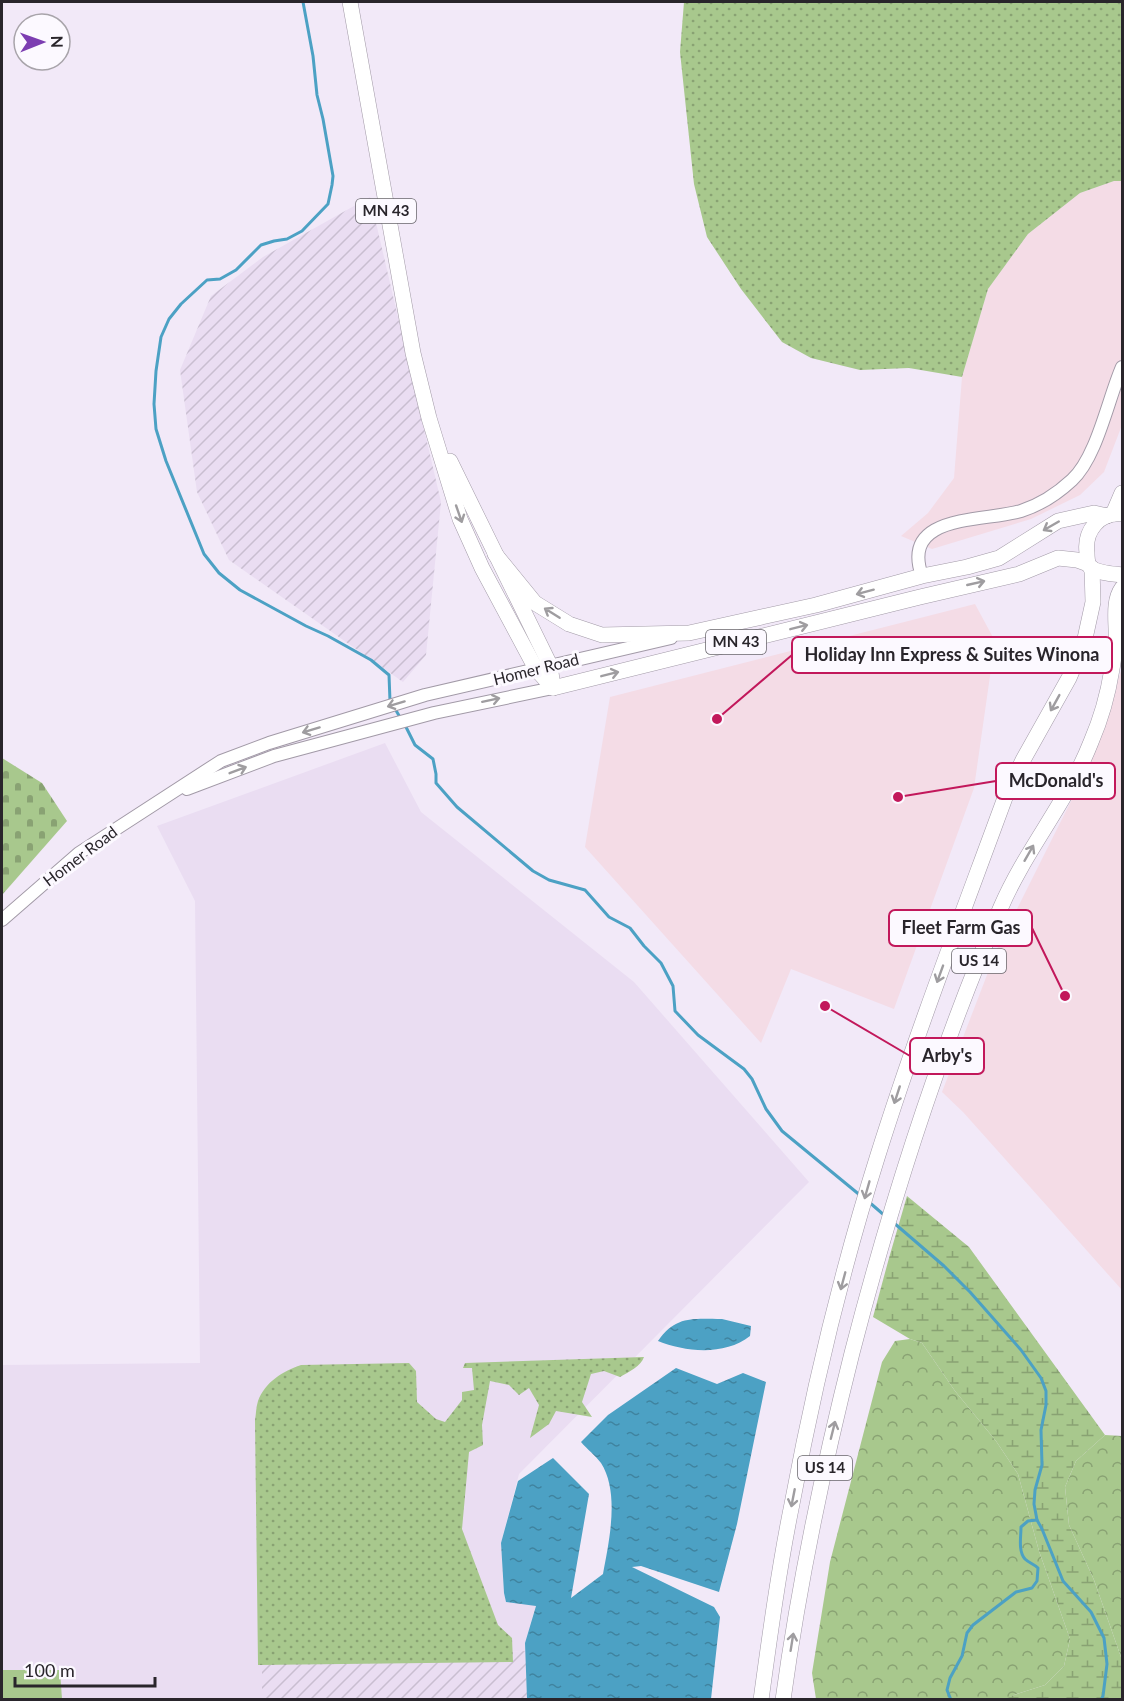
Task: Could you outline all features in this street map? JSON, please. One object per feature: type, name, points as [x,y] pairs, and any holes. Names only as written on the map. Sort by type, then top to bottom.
[{"type":"main road","name":"MN 43","points":[[350,2],[409,331],[429,418],[460,519],[482,568],[543,667]]},
{"type":"main road","name":"MN 43","points":[[429,418],[495,554],[553,688]]},
{"type":"main road","name":"US 14","points":[[761,1700],[791,1505],[818,1379],[877,1156],[911,1054],[1006,795],[1084,643],[1094,602],[1087,537],[1097,522],[1114,515],[1122,493]]},
{"type":"main road","name":"MN 43","points":[[922,576],[999,558],[1058,521],[1094,513],[1114,515]]},
{"type":"main road","name":"MN 43","points":[[495,554],[535,603],[569,624],[602,635],[689,633]]},
{"type":"main road","name":"Homer Road","points":[[553,688],[1019,574],[1058,558],[1070,559],[1090,566]]},
{"type":"main road","points":[[1090,566],[1122,575]]},
{"type":"main road","name":"Homer Road","points":[[689,633],[816,605],[922,576]]},
{"type":"main road","name":"US 14","points":[[783,1700],[804,1569],[829,1447],[883,1239],[941,1062],[1002,905],[1030,852],[1070,787],[1092,741],[1109,686],[1116,638],[1117,600],[1122,588]]},
{"type":"street","points":[[922,576],[917,564],[918,551],[923,540],[932,531],[943,525],[1022,511],[1044,501],[1074,478],[1082,469],[1090,453],[1122,367]]},
{"type":"street","name":"Homer Road","points":[[2,920],[79,854],[221,761],[269,743],[425,696],[689,633]]},
{"type":"street","name":"Homer Road","points":[[163,798],[274,756],[434,713],[553,688]]},
{"type":"shaded area","points":[[1114,181],[1122,181],[1122,425],[1104,472],[1080,495],[1031,519],[932,549],[901,536],[928,513],[954,478],[962,377],[988,289],[1028,234],[1080,193]]},
{"type":"shaded area","points":[[370,197],[441,502],[426,655],[403,682],[229,560],[197,492],[180,370],[211,296],[263,257]]},
{"type":"shaded area","points":[[975,604],[995,641],[974,788],[894,1009],[791,969],[761,1043],[585,847],[610,697]]},
{"type":"shaded area","points":[[1122,668],[1122,1290],[963,1112],[942,1092],[997,949],[1079,785]]},
{"type":"shaded area","points":[[385,743],[421,812],[634,982],[809,1182],[519,1474],[501,1543],[506,1602],[536,1605],[525,1643],[526,1651],[262,1660],[262,1699],[2,1699],[2,1365],[200,1363],[195,901],[157,826]]},
{"type":"shaded area","points":[[526,1651],[527,1699],[262,1699],[262,1660]]},
{"type":"green space","points":[[684,2],[1122,2],[1122,181],[1114,181],[1080,193],[1028,234],[988,289],[962,377],[909,368],[860,370],[811,358],[782,342],[741,289],[707,237],[694,184],[680,52]]},
{"type":"green space","points":[[2,758],[42,783],[67,821],[2,895]]},
{"type":"green space","points":[[907,1196],[969,1247],[1105,1435],[1076,1461],[1065,1487],[1069,1525],[1094,1580],[1122,1660],[1122,1699],[1005,1699],[1045,1685],[1064,1666],[1070,1639],[1039,1551],[1018,1474],[922,1343],[910,1339],[873,1317]]},
{"type":"green space","points":[[910,1339],[922,1343],[1018,1474],[1039,1551],[1070,1639],[1064,1666],[1045,1685],[1005,1700],[816,1699],[812,1673],[830,1562],[882,1362],[895,1341]]},
{"type":"green space","points":[[644,1357],[631,1371],[620,1377],[604,1371],[591,1374],[582,1402],[592,1417],[556,1411],[549,1424],[530,1438],[539,1405],[529,1388],[519,1395],[509,1385],[490,1381],[482,1425],[483,1445],[469,1452],[462,1529],[498,1625],[512,1638],[513,1662],[258,1665],[255,1421],[257,1403],[261,1394],[275,1378],[301,1365],[409,1363],[416,1371],[417,1402],[436,1419],[445,1422],[462,1400],[462,1392],[474,1390],[472,1368],[463,1368],[465,1363]]},
{"type":"green space","points":[[1105,1435],[1122,1436],[1122,1660],[1094,1580],[1069,1525],[1065,1487],[1076,1461]]},
{"type":"green space","points":[[2,1670],[60,1670],[62,1699],[2,1699]]},
{"type":"water","points":[[722,1319],[751,1326],[750,1336],[729,1347],[705,1350],[680,1348],[658,1341],[672,1327],[686,1320]]},
{"type":"water","points":[[676,1368],[717,1384],[743,1373],[766,1382],[737,1524],[719,1592],[641,1566],[632,1567],[714,1607],[720,1617],[711,1699],[527,1699],[525,1643],[536,1606],[506,1602],[501,1543],[518,1481],[553,1458],[589,1494],[571,1598],[603,1574],[612,1503],[607,1475],[601,1463],[581,1442],[608,1415]]},
{"type":"waterway","points":[[303,2],[313,56],[317,95],[333,176],[328,204],[302,231],[287,239],[261,245],[236,270],[220,279],[207,280],[181,304],[169,319],[161,337],[156,371],[154,404],[156,429],[166,461],[204,554],[219,573],[240,590],[371,660],[389,675],[390,701]]},
{"type":"waterway","points":[[394,707],[401,719]]},
{"type":"waterway","points":[[405,725],[415,745],[433,759],[436,783],[457,807],[533,871],[549,880],[585,890],[609,917],[630,928],[661,963],[673,986],[675,1011],[698,1035],[744,1069],[752,1079],[766,1109],[782,1131],[861,1196]]},
{"type":"waterway","points":[[869,1202],[884,1215]]},
{"type":"waterway","points":[[894,1223],[970,1292],[1021,1350],[1041,1378],[1046,1391],[1046,1405],[1041,1430],[1042,1465],[1035,1490],[1034,1504],[1037,1520],[1063,1581],[1091,1612],[1104,1638],[1107,1664],[1101,1700]]},
{"type":"waterway","points":[[951,1700],[947,1690],[950,1678],[962,1656],[967,1633],[973,1625],[1016,1592],[1032,1588],[1037,1581],[1038,1568],[1025,1559],[1020,1544],[1021,1527],[1028,1521],[1037,1520]]},
{"type":"place","name":"Holiday Inn Express & Suites Winona","points":[[717,719]]},
{"type":"place","name":"McDonald's","points":[[898,797]]},
{"type":"place","name":"Fleet Farm Gas","points":[[1065,996]]},
{"type":"place","name":"Arby's","points":[[825,1006]]}]
